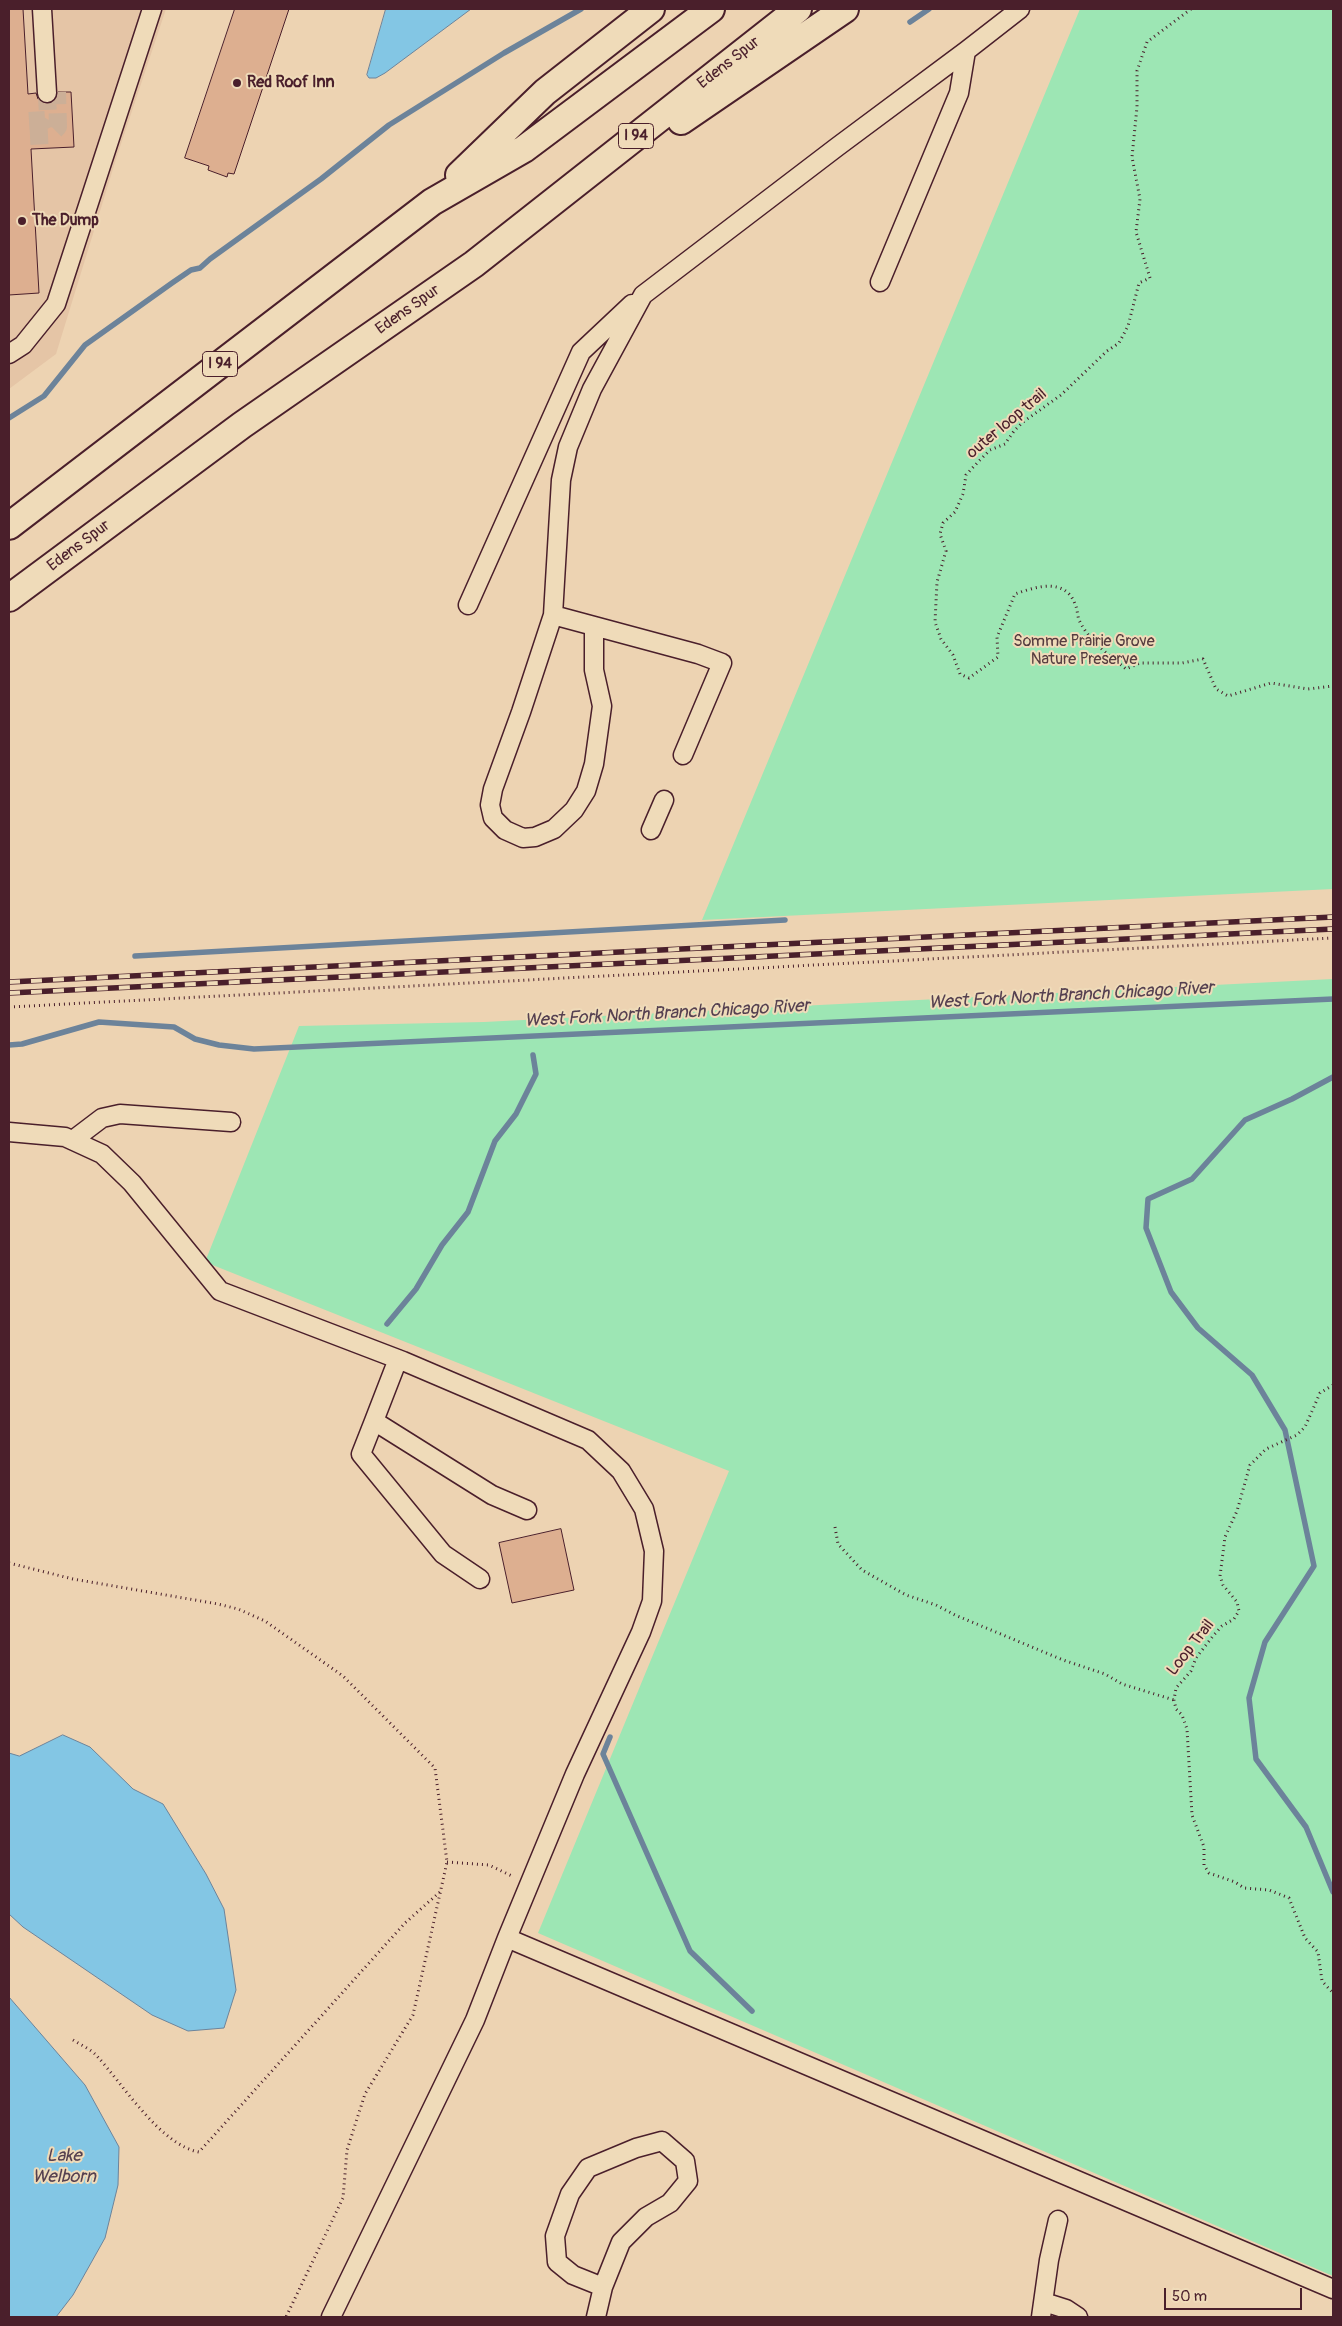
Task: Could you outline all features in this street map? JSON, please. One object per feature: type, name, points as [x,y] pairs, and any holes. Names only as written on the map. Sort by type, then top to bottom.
[{"type":"highway","points":[[432,202],[545,92],[651,9]]},
{"type":"highway","name":"I 94","points":[[9,526],[432,202],[524,150],[711,9]]},
{"type":"highway","name":"Edens Spur","points":[[9,598],[242,425],[474,264],[798,9]]},
{"type":"highway","points":[[474,264],[845,9]]},
{"type":"street","points":[[42,9],[52,93],[52,9]]},
{"type":"street","points":[[9,354],[23,345],[56,304],[152,9]]},
{"type":"street","points":[[468,605],[581,352],[643,295],[1020,9]]},
{"type":"street","points":[[880,282],[959,93],[966,51]]},
{"type":"street","points":[[594,626],[594,670],[602,706],[594,764],[586,791],[574,810],[554,829],[535,837],[523,838],[505,830],[493,818],[490,805],[493,789],[521,712],[553,614],[561,480],[568,448],[592,389],[643,295]]},
{"type":"street","points":[[553,614],[698,654],[722,663],[683,755]]},
{"type":"street","points":[[652,830],[664,800]]},
{"type":"street","points":[[73,1140],[102,1118],[120,1114],[231,1122]]},
{"type":"street","points":[[9,1132],[65,1137],[102,1154],[132,1183],[220,1291],[398,1359],[588,1440],[622,1471],[644,1509],[654,1551],[652,1601],[641,1632],[575,1774],[530,1885],[506,1938],[475,2020],[445,2086],[331,2317]]},
{"type":"street","points":[[398,1359],[362,1454],[443,1554],[480,1579]]},
{"type":"street","points":[[374,1421],[492,1495],[527,1510]]},
{"type":"street","points":[[506,1938],[1333,2289]]},
{"type":"street","points":[[596,2317],[603,2287],[621,2242],[646,2217],[670,2203],[688,2181],[685,2161],[662,2141],[636,2148],[588,2168],[570,2194],[555,2236],[557,2262],[573,2275],[603,2287]]},
{"type":"street","points":[[1058,2220],[1049,2260],[1043,2310],[1066,2309],[1078,2317]]},
{"type":"path","name":"outer loop trail","points":[[1191,9],[1147,42],[1136,71],[1137,107],[1132,157],[1140,199],[1136,232],[1150,278],[1139,283],[1128,326],[1119,343],[1107,351],[1061,395],[1023,422],[1014,430],[1005,444],[990,450],[966,475],[963,494],[956,505],[955,512],[943,523],[940,534],[946,551],[937,582],[935,622],[941,638],[953,655],[960,674],[969,678],[998,657],[997,637],[1015,594],[1041,585],[1060,587],[1067,591],[1075,603],[1079,621],[1093,641],[1126,669],[1140,663],[1182,663],[1202,659],[1216,689],[1228,696],[1271,683],[1308,689],[1333,686]]},
{"type":"path","points":[[9,1007],[1333,938]]},
{"type":"path","name":"Loop Trail","points":[[1333,1385],[1320,1393],[1304,1427],[1297,1435],[1266,1449],[1250,1465],[1237,1511],[1225,1537],[1220,1576],[1223,1585],[1237,1602],[1239,1611],[1234,1619],[1222,1626],[1196,1658],[1191,1671],[1176,1688],[1174,1700],[1176,1709],[1182,1715],[1187,1730],[1192,1815],[1204,1847],[1204,1865],[1209,1873],[1235,1882],[1244,1888],[1269,1890],[1289,1898],[1305,1938],[1318,1952],[1322,1981],[1333,1993]]},
{"type":"path","points":[[835,1527],[838,1544],[862,1570],[906,1595],[936,1605],[955,1615],[1063,1660],[1105,1674],[1122,1684],[1174,1700]]},
{"type":"path","points":[[9,1563],[73,1579],[218,1604],[265,1621],[343,1676],[435,1768],[447,1862],[413,2015],[365,2094],[346,2150],[343,2198],[286,2317]]},
{"type":"path","points":[[447,1862],[489,1865],[530,1885]]},
{"type":"path","points":[[73,2040],[94,2054],[145,2114],[186,2150],[199,2152],[405,1923],[441,1890]]},
{"type":"shaded area","points":[[9,9],[166,9],[117,156],[56,354],[9,389]]},
{"type":"green space","name":"Somme Prairie Grove Nature Preserve","points":[[1080,9],[1333,9],[1333,889],[702,920]]},
{"type":"green space","points":[[1333,979],[1333,2276],[538,1933],[729,1471],[205,1262],[299,1026],[484,1022]]},
{"type":"water","points":[[386,9],[471,9],[385,73],[376,78],[369,78],[367,75]]},
{"type":"water","points":[[63,1735],[90,1747],[133,1789],[163,1804],[206,1874],[224,1909],[236,1990],[224,2028],[188,2031],[152,2015],[23,1927],[9,1914],[9,1753],[19,1756]]},
{"type":"water","name":"Lake Welborn","points":[[9,1997],[85,2085],[119,2147],[118,2185],[105,2238],[73,2295],[56,2317],[9,2317]]},
{"type":"building","name":"The Dump","points":[[9,9],[23,9],[28,94],[36,93],[38,99],[47,104],[53,102],[58,92],[71,92],[74,147],[31,149],[39,293],[9,295]]},
{"type":"building","name":"Red Roof Inn","points":[[235,9],[289,9],[234,174],[228,173],[227,177],[208,170],[209,166],[185,158]]},
{"type":"building","points":[[561,1529],[574,1590],[512,1603],[499,1543]]},
{"type":"waterway","points":[[9,418],[44,396],[85,345],[191,270],[200,268],[321,179],[389,125],[504,53],[581,9]]},
{"type":"waterway","points":[[910,22],[929,9]]},
{"type":"waterway","points":[[135,956],[785,920]]},
{"type":"waterway","name":"West Fork North Branch Chicago River","points":[[9,1045],[22,1044],[99,1022],[174,1027],[195,1039],[219,1045],[254,1049],[1333,999]]},
{"type":"waterway","points":[[387,1324],[416,1289],[442,1245],[468,1212],[495,1141],[516,1114],[536,1074],[533,1055]]},
{"type":"waterway","points":[[1333,1077],[1292,1099],[1245,1120],[1192,1179],[1148,1199],[1146,1228],[1171,1292],[1198,1328],[1252,1375],[1285,1430],[1314,1566],[1265,1642],[1249,1698],[1256,1759],[1306,1827],[1333,1892]]},
{"type":"waterway","points":[[610,1737],[603,1754],[690,1951],[752,2011]]},
{"type":"tunnel","points":[[30,136],[50,135],[58,127],[57,92]]},
{"type":"tunnel","points":[[29,121],[45,120],[48,115],[47,96]]},
{"type":"railway","points":[[9,982],[1333,917]]},
{"type":"railway","points":[[9,993],[1333,929]]},
{"type":"place","name":"Red Roof Inn","points":[[237,83]]},
{"type":"place","name":"The Dump","points":[[22,221]]}]
